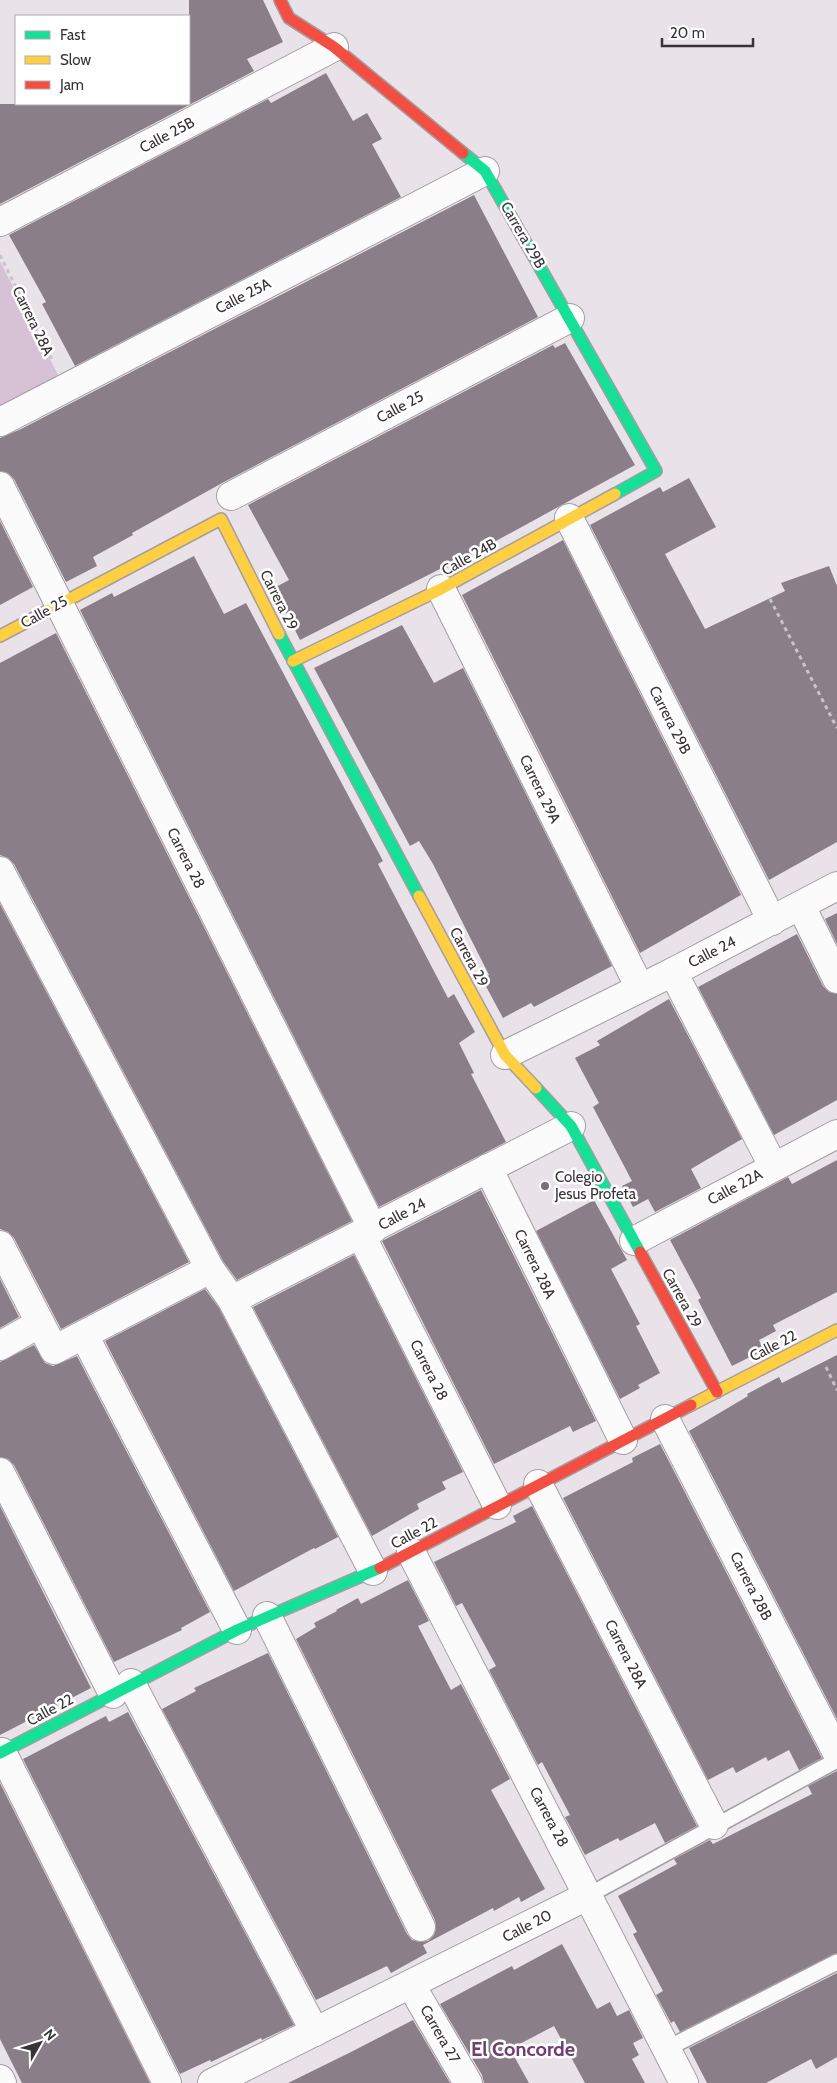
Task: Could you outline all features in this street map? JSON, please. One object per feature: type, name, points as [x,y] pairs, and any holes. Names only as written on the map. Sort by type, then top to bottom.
[{"type":"street","points":[[280,0],[289,18],[334,47]]},
{"type":"street","name":"Carrera 29B","points":[[334,47],[485,170],[656,471]]},
{"type":"street","name":"Calle 25B","points":[[0,222],[334,47]]},
{"type":"street","name":"Calle 25A","points":[[0,422],[485,170]]},
{"type":"street","name":"Calle 25","points":[[0,636],[226,508],[570,318]]},
{"type":"street","name":"Calle 24B","points":[[292,661],[441,589],[656,471]]},
{"type":"street","name":"Carrera 28","points":[[0,486],[367,1232],[498,1505]]},
{"type":"street","name":"Carrera 29","points":[[226,508],[292,661],[505,1055],[571,1126],[716,1392]]},
{"type":"street","name":"Carrera 29B","points":[[569,518],[772,921]]},
{"type":"street","name":"Carrera 29A","points":[[441,589],[640,988]]},
{"type":"street","points":[[0,871],[210,1270],[232,1300],[373,1571]]},
{"type":"street","name":"Calle 24","points":[[505,1055],[673,972],[837,886]]},
{"type":"street","points":[[800,906],[837,979]]},
{"type":"street","points":[[673,972],[773,1166]]},
{"type":"street","name":"Calle 24","points":[[232,1300],[571,1126]]},
{"type":"street","name":"Calle 22A","points":[[634,1241],[773,1166],[837,1134]]},
{"type":"street","name":"Carrera 28A","points":[[488,1168],[623,1440]]},
{"type":"street","points":[[0,1245],[54,1350],[210,1270]]},
{"type":"street","points":[[0,1346],[40,1323]]},
{"type":"street","name":"Calle 22","points":[[1,1753],[122,1688],[237,1630],[373,1571],[837,1330]]},
{"type":"street","points":[[84,1335],[237,1630]]},
{"type":"street","name":"Carrera 28B","points":[[665,1419],[837,1753]]},
{"type":"street","points":[[0,1472],[315,2032]]},
{"type":"street","name":"Carrera 28A","points":[[538,1484],[714,1825]]},
{"type":"street","name":"Carrera 28","points":[[410,1552],[589,1894],[684,2083]]},
{"type":"street","points":[[267,1616],[421,1927]]},
{"type":"street","points":[[1,1753],[167,2083]]},
{"type":"street","name":"Calle 20","points":[[212,2083],[411,1985],[589,1894]]},
{"type":"street","name":"Carrera 27","points":[[411,1985],[468,2083]]},
{"type":"street","points":[[0,2079],[2,2083]]},
{"type":"lane","name":"Calle 20","points":[[589,1894],[837,1760]]},
{"type":"lane","points":[[666,2049],[837,1962]]},
{"type":"path","name":"Carrera 28A","points":[[0,255],[66,388]]},
{"type":"path","points":[[770,599],[837,728]]},
{"type":"shaded area","points":[[0,261],[60,379],[0,410]]},
{"type":"building","points":[[189,0],[263,0],[283,42],[247,59],[254,71],[190,105]]},
{"type":"building","points":[[326,73],[353,121],[367,113],[382,139],[372,144],[401,197],[75,366],[42,304],[46,302],[9,235],[268,99],[271,103]]},
{"type":"building","points":[[0,104],[15,105],[189,105],[0,204]]},
{"type":"building","points":[[474,195],[538,317],[224,482],[132,533],[133,535],[93,557],[97,566],[66,582],[14,479],[8,473],[0,471],[0,438],[21,429]]},
{"type":"building","points":[[565,343],[635,465],[441,571],[440,569],[300,640],[274,588],[289,580],[248,505],[553,345],[555,348]]},
{"type":"building","points":[[689,478],[716,527],[665,554],[705,629],[785,591],[781,583],[829,566],[837,586],[837,842],[769,880],[590,525],[660,487],[663,492]]},
{"type":"building","points":[[0,521],[33,587],[0,605]]},
{"type":"building","points":[[563,540],[741,895],[640,953],[462,595]]},
{"type":"building","points":[[194,556],[224,614],[246,603],[383,861],[378,864],[448,998],[454,994],[475,1032],[459,1043],[474,1073],[471,1074],[506,1142],[379,1207],[80,610],[112,593],[114,597]]},
{"type":"building","points":[[402,625],[434,683],[463,668],[612,966],[534,1007],[531,1003],[503,1018],[482,979],[489,975],[433,864],[419,841],[410,846],[314,668]]},
{"type":"building","points":[[56,633],[352,1221],[237,1280],[223,1261],[14,864],[8,858],[0,855],[0,663]]},
{"type":"building","points":[[0,904],[189,1262],[61,1329],[14,1238],[8,1232],[0,1229]]},
{"type":"building","points":[[837,913],[837,944],[825,919]]},
{"type":"building","points":[[797,934],[823,986],[829,992],[837,994],[837,1100],[774,1135],[698,987]]},
{"type":"building","points":[[669,999],[742,1139],[691,1169],[701,1188],[655,1212],[648,1199],[633,1207],[622,1186],[632,1181],[593,1107],[599,1103],[575,1058],[600,1045],[597,1041]]},
{"type":"building","points":[[837,1160],[837,1292],[773,1325],[776,1331],[759,1340],[764,1350],[732,1366],[698,1300],[701,1298],[670,1240],[788,1177],[792,1184]]},
{"type":"building","points":[[481,1190],[596,1421],[573,1432],[570,1426],[494,1464],[382,1241]]},
{"type":"building","points":[[594,1200],[627,1260],[611,1269],[640,1324],[636,1326],[660,1373],[638,1385],[640,1388],[620,1399],[536,1231]]},
{"type":"building","points":[[354,1255],[463,1472],[442,1482],[446,1489],[417,1504],[419,1509],[372,1536],[253,1307]]},
{"type":"building","points":[[0,1279],[19,1317],[0,1328]]},
{"type":"building","points":[[205,1289],[219,1308],[338,1537],[234,1591],[105,1341]]},
{"type":"building","points":[[34,1345],[45,1363],[53,1366],[77,1356],[210,1612],[181,1628],[182,1630],[114,1662],[14,1465],[8,1459],[0,1457],[0,1362]]},
{"type":"building","points":[[837,1355],[837,1719],[689,1431],[748,1396],[747,1394],[779,1377],[782,1383]]},
{"type":"building","points":[[660,1444],[822,1758],[799,1770],[789,1750],[768,1761],[766,1757],[736,1773],[733,1767],[708,1780],[563,1498],[633,1462],[632,1458]]},
{"type":"building","points":[[0,1506],[91,1688],[0,1735]]},
{"type":"building","points":[[532,1506],[697,1826],[665,1843],[655,1823],[620,1841],[618,1838],[585,1855],[565,1817],[570,1815],[542,1762],[538,1765],[489,1670],[496,1666],[462,1603],[456,1606],[434,1562],[516,1522],[513,1516]]},
{"type":"building","points":[[408,1580],[429,1621],[418,1626],[451,1690],[461,1684],[510,1779],[491,1790],[545,1889],[521,1902],[519,1897],[494,1911],[493,1908],[423,1945],[427,1953],[391,1973],[387,1966],[316,2000],[162,1709],[196,1691],[194,1688],[268,1653],[407,1934],[412,1940],[428,1941],[434,1935],[436,1928],[435,1920],[296,1639],[316,1627],[314,1623],[358,1598],[361,1604]]},
{"type":"building","points":[[128,1712],[294,2025],[180,2074],[23,1759],[106,1716],[109,1722]]},
{"type":"building","points":[[837,1771],[837,1953],[680,2032],[674,2021],[671,2023],[656,1995],[663,1991],[633,1934],[637,1932],[618,1896],[677,1864],[674,1859],[710,1840],[713,1844],[812,1794],[808,1786]]},
{"type":"building","points":[[0,1783],[150,2083],[22,2083],[0,2039]]},
{"type":"building","points":[[562,1944],[597,2009],[610,2002],[617,2016],[629,2010],[643,2038],[633,2043],[639,2055],[632,2059],[645,2083],[585,2083],[554,2026],[510,2049],[529,2083],[484,2083],[482,2075],[440,2004],[512,1966],[514,1970]]},
{"type":"building","points":[[837,1973],[837,2057],[816,2069],[811,2059],[766,2083],[707,2083],[689,2048]]},
{"type":"building","points":[[413,2020],[450,2083],[288,2083],[351,2052]]},
{"type":"traffic: fast","points":[[463,153],[485,171],[656,471],[615,494]]},
{"type":"traffic: fast","points":[[279,634],[419,896]]},
{"type":"traffic: fast","points":[[536,1088],[571,1126],[640,1252]]},
{"type":"traffic: fast","points":[[0,1753],[237,1630],[380,1568]]},
{"type":"traffic: slow","points":[[293,661],[441,589],[615,494]]},
{"type":"traffic: slow","points":[[0,636],[221,519],[279,634]]},
{"type":"traffic: slow","points":[[419,896],[505,1055],[536,1088]]},
{"type":"traffic: slow","points":[[691,1405],[837,1330]]},
{"type":"traffic: jam","points":[[280,0],[289,18],[334,47],[463,153]]},
{"type":"traffic: jam","points":[[640,1252],[717,1392]]},
{"type":"traffic: jam","points":[[380,1568],[691,1405]]},
{"type":"place","name":"Colegio Jesus Profeta","points":[[545,1186]]},
{"type":"district","name":"El Concorde","points":[[523,2049]]}]
